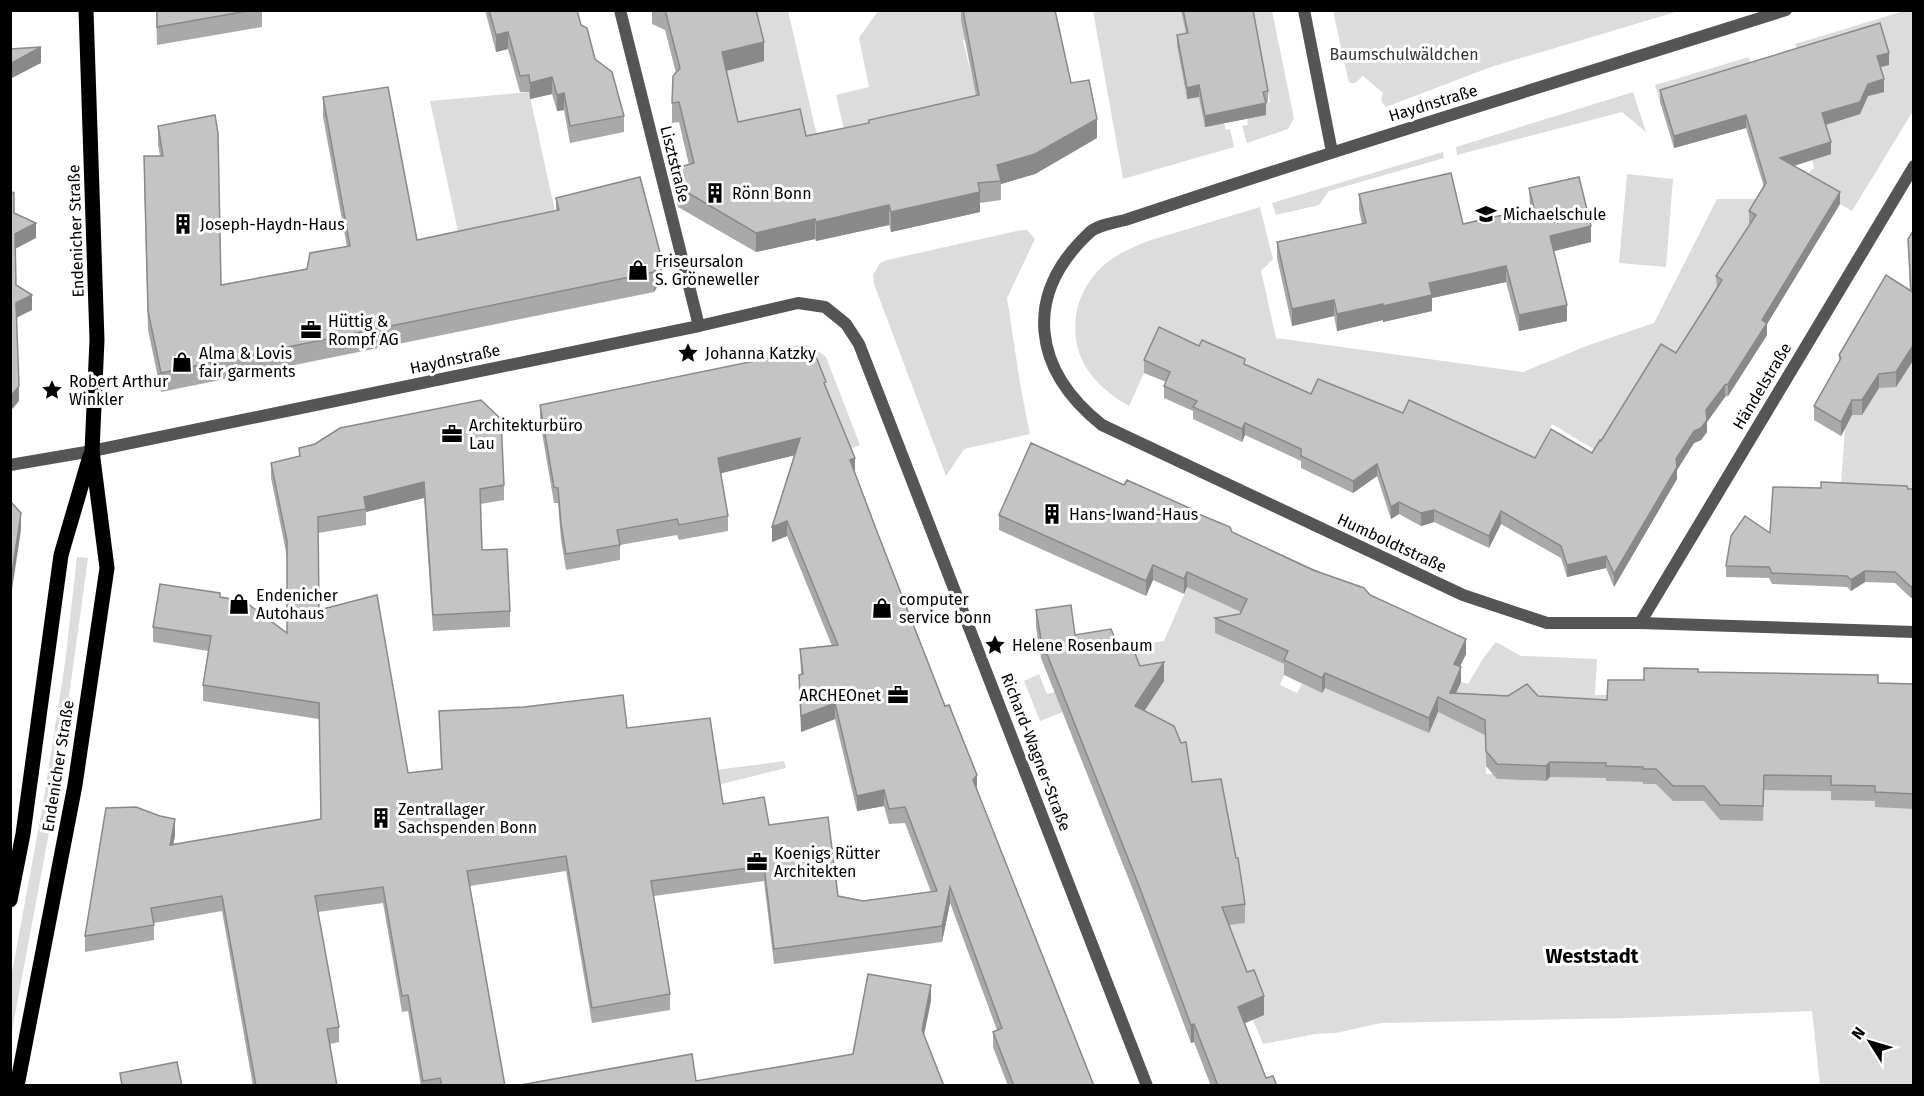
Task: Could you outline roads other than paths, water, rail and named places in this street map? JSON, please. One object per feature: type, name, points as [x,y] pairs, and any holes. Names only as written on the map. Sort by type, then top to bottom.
[{"type":"main road","name":"Endenicher Straße","points":[[17,1086],[73,795],[107,568],[92,450],[97,340],[86,10]]},
{"type":"main road","name":"Endenicher Straße","points":[[10,900],[23,834],[61,555],[92,450]]},
{"type":"street","name":"Lisztstraße","points":[[620,10],[699,326]]},
{"type":"street","points":[[1304,10],[1332,152]]},
{"type":"street","name":"Haydnstraße","points":[[1091,231],[1332,152],[1786,10]]},
{"type":"street","name":"Händelstraße","points":[[1640,623],[1914,166]]},
{"type":"street","name":"Humboldtstraße","points":[[1091,231],[1060,266],[1046,298],[1043,332],[1060,379],[1075,401],[1102,425],[1463,595],[1547,623],[1640,623],[1914,632]]},
{"type":"street","name":"Haydnstraße","points":[[10,465],[699,326],[798,303],[825,307]]},
{"type":"street","name":"Richard-Wagner-Straße","points":[[825,307],[846,324],[859,344],[1147,1086]]},
{"type":"place","name":"Rönn Bonn","points":[[715,193]]},
{"type":"place","name":"Michaelschule","points":[[1486,214]]},
{"type":"place","name":"Joseph-Haydn-Haus","points":[[183,224]]},
{"type":"place","name":"Friseursalon S. Gröneweller","points":[[638,270]]},
{"type":"place","name":"Hüttig & Rompf AG","points":[[311,330]]},
{"type":"place","name":"Johanna Katzky","points":[[688,353]]},
{"type":"place","name":"Alma & Lovis fair garments","points":[[182,362]]},
{"type":"place","name":"Robert Arthur Winkler","points":[[52,390]]},
{"type":"place","name":"Architekturbüro Lau","points":[[452,434]]},
{"type":"place","name":"Hans-Iwand-Haus","points":[[1052,514]]},
{"type":"place","name":"Endenicher Autohaus","points":[[239,604]]},
{"type":"place","name":"computer service bonn","points":[[882,608]]},
{"type":"place","name":"Helene Rosenbaum","points":[[995,645]]},
{"type":"place","name":"ARCHEOnet","points":[[898,695]]},
{"type":"place","name":"Zentrallager Sachspenden Bonn","points":[[381,818]]},
{"type":"place","name":"Koenigs Rütter Architekten","points":[[757,862]]},
{"type":"district","name":"Weststadt","points":[[1592,956]]},
{"type":"park label","name":"Baumschulwäldchen","points":[[1404,54]]}]
